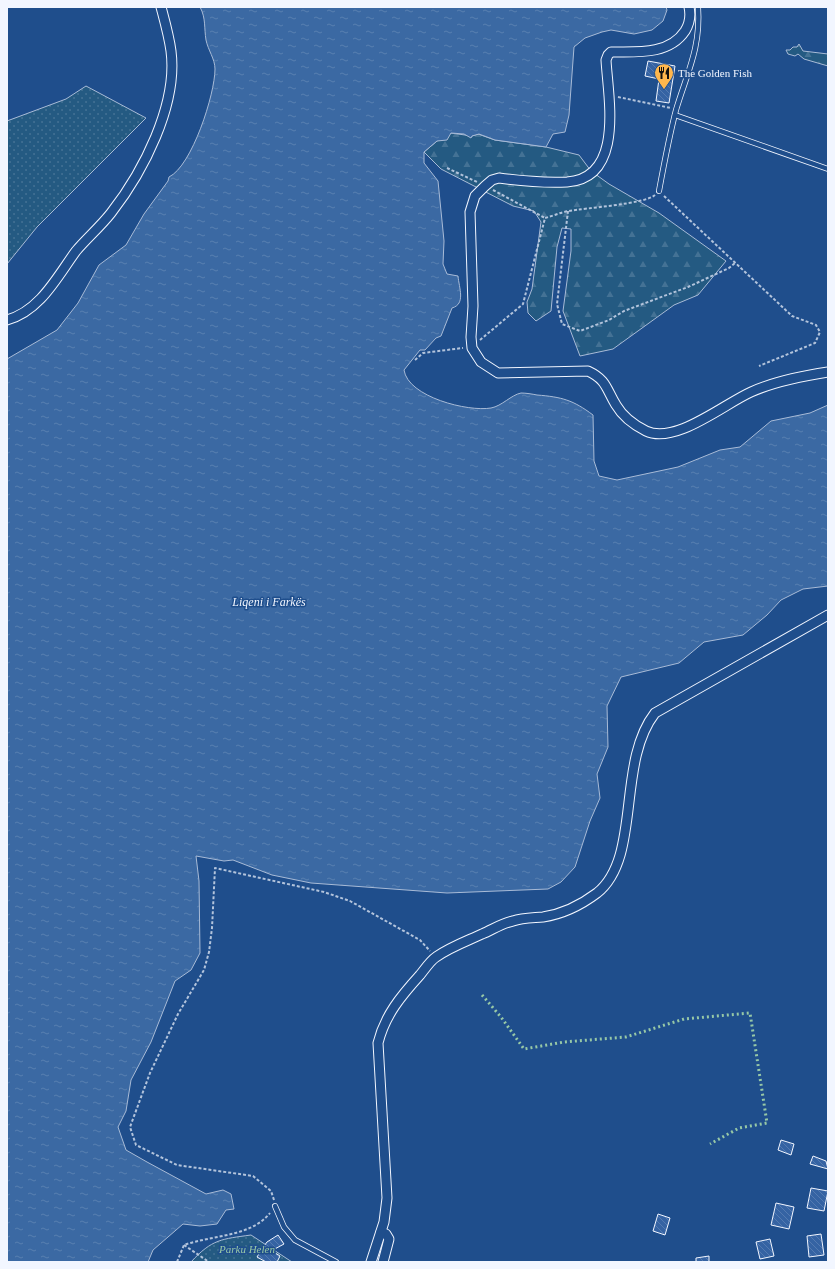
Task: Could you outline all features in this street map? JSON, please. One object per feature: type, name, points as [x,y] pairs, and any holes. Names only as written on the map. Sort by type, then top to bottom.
[{"type":"street","points":[[7,320],[15,318],[35,306],[49,290],[79,248],[112,212],[149,154],[164,110],[171,79],[171,52],[161,7]]},
{"type":"street","points":[[689,7],[691,13],[689,25],[677,41],[655,50],[611,52],[608,55],[607,66],[610,134],[600,164],[588,175],[567,182],[499,178],[492,180],[485,186],[472,202],[470,212],[472,348],[481,362],[498,373],[588,371],[600,377],[606,384],[616,405],[624,416],[647,432],[660,434],[670,433],[696,423],[752,392],[787,380],[828,372]]},
{"type":"street","points":[[371,1262],[381,1232],[387,1198],[378,1043],[382,1027],[390,1011],[435,958],[512,921],[560,914],[577,906],[598,892],[612,876],[619,859],[624,840],[634,763],[648,722],[655,713],[828,615]]},
{"type":"street","points":[[381,1232],[386,1234],[389,1239],[383,1262]]},
{"type":"lane","points":[[659,191],[676,110],[696,50],[699,36],[698,7]]},
{"type":"lane","points":[[675,116],[828,169]]},
{"type":"lane","points":[[275,1206],[284,1227],[295,1240],[336,1262]]},
{"type":"path","points":[[609,95],[676,110]]},
{"type":"path","points":[[447,168],[485,186],[545,218],[568,211],[652,198],[659,191],[792,316],[816,325],[820,332],[815,343],[759,366]]},
{"type":"path","points":[[568,211],[557,304],[562,324],[580,331],[609,320],[624,311],[688,287],[729,268],[735,263]]},
{"type":"path","points":[[415,360],[423,353],[472,348],[522,304],[545,218]]},
{"type":"path","points":[[177,1262],[184,1245],[198,1240],[245,1230],[267,1216],[275,1206],[271,1191],[253,1176],[176,1165],[136,1145],[130,1127],[150,1073],[162,1047],[178,1014],[204,970],[209,952],[212,928],[215,868],[324,892],[350,901],[420,940],[435,958]]},
{"type":"path","points":[[184,1245],[208,1262]]},
{"type":"green space","points":[[799,44],[803,51],[828,54],[828,66],[804,59],[798,54],[795,56],[788,54],[786,50],[797,47]]},
{"type":"green space","points":[[86,86],[146,118],[37,227],[7,264],[7,121],[66,99]]},
{"type":"green space","points":[[451,133],[472,136],[478,134],[495,140],[546,147],[579,155],[591,171],[609,184],[659,213],[726,261],[698,295],[674,305],[613,349],[580,356],[563,311],[571,251],[571,229],[562,228],[557,247],[551,311],[536,321],[528,313],[527,302],[532,289],[541,222],[534,211],[513,206],[441,169],[424,152],[437,141]]},
{"type":"green space","name":"Parku Helen","points":[[251,1235],[292,1262],[191,1262],[198,1254],[218,1241]]},
{"type":"water","name":"Liqeni i Farkës","points":[[200,7],[666,7],[667,10],[663,21],[652,30],[634,34],[611,30],[585,38],[574,47],[569,115],[565,132],[553,134],[546,147],[495,140],[479,134],[472,136],[471,138],[464,134],[451,133],[447,140],[437,141],[424,152],[424,163],[438,181],[444,241],[443,264],[447,274],[458,276],[461,295],[459,303],[452,308],[441,336],[436,338],[425,350],[420,350],[404,370],[408,380],[416,388],[427,395],[440,401],[468,408],[481,409],[495,407],[521,393],[560,398],[579,406],[593,415],[594,461],[599,476],[617,480],[678,467],[720,450],[740,447],[771,421],[810,413],[828,405],[828,586],[803,589],[781,600],[767,615],[743,635],[704,642],[679,663],[621,677],[607,706],[608,747],[597,774],[600,798],[590,821],[575,867],[561,882],[548,889],[447,893],[311,883],[272,875],[233,860],[224,861],[196,856],[199,881],[200,953],[191,970],[175,981],[151,1042],[131,1080],[126,1111],[118,1127],[126,1150],[206,1194],[223,1190],[231,1194],[234,1209],[226,1210],[217,1224],[200,1226],[183,1224],[153,1250],[148,1262],[7,1262],[7,359],[57,330],[78,303],[99,265],[126,245],[144,214],[168,181],[169,177],[178,170],[194,145],[207,111],[215,69],[213,58],[206,40],[204,19]]},
{"type":"building","name":"The Golden Fish","points":[[648,61],[675,66],[669,103],[656,101],[659,79],[645,76]]},
{"type":"building","points":[[781,1140],[794,1144],[791,1155],[778,1150]]},
{"type":"building","points":[[813,1156],[826,1161],[828,1169],[810,1164]]},
{"type":"building","points":[[811,1188],[828,1191],[824,1211],[807,1208]]},
{"type":"building","points":[[776,1203],[794,1207],[789,1229],[771,1225]]},
{"type":"building","points":[[658,1214],[670,1218],[665,1235],[653,1231]]},
{"type":"building","points":[[821,1234],[824,1255],[809,1257],[807,1236]]},
{"type":"building","points":[[278,1235],[284,1244],[271,1251],[264,1246],[267,1242]]},
{"type":"building","points":[[770,1239],[774,1256],[760,1259],[756,1242]]},
{"type":"building","points":[[264,1246],[280,1256],[277,1262],[266,1262],[257,1257]]},
{"type":"building","points":[[709,1256],[709,1262],[696,1262],[696,1258]]},
{"type":"hedge","points":[[482,995],[501,1017],[524,1049],[564,1042],[626,1037],[684,1019],[750,1013],[767,1123],[739,1128],[710,1144]]},
{"type":"place","name":"The Golden Fish","points":[[664,90]]}]
